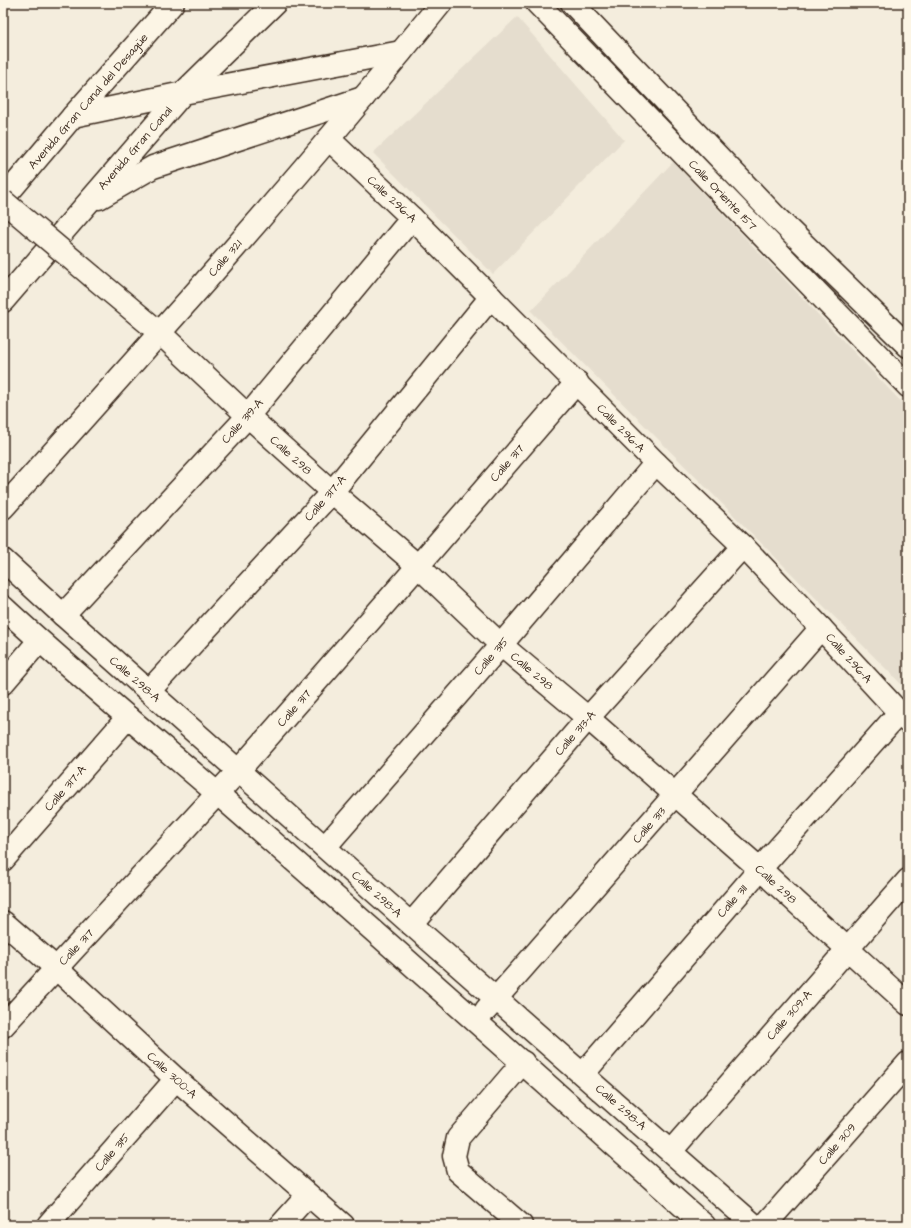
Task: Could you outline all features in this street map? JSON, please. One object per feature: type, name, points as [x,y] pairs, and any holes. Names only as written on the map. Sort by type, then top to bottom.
[{"type":"street","name":"Avenida Gran Canal del Desagüe","points":[[3,200],[73,116],[173,3]]},
{"type":"street","name":"Avenida Gran Canal","points":[[3,301],[183,93],[275,3]]},
{"type":"street","name":"Calle 321","points":[[3,508],[160,333],[329,139],[441,3]]},
{"type":"street","name":"Calle Oriente 157","points":[[537,3],[907,385]]},
{"type":"street","name":"Calle Oriente 157","points":[[572,3],[776,217],[908,346]]},
{"type":"street","points":[[73,116],[183,93],[401,52]]},
{"type":"street","points":[[86,205],[153,167],[363,98]]},
{"type":"street","name":"Calle 296-A","points":[[329,139],[412,218],[656,462],[743,546],[821,628],[903,718]]},
{"type":"street","name":"Calle 298","points":[[3,200],[160,333],[248,416],[332,492],[418,566],[501,645],[588,718],[760,869],[908,1004]]},
{"type":"street","name":"Calle 319-A","points":[[63,616],[248,416],[412,218]]},
{"type":"street","name":"Calle 317-A","points":[[149,691],[332,492],[492,297]]},
{"type":"street","name":"Calle 317","points":[[3,1026],[239,770],[418,566],[576,382]]},
{"type":"street","name":"Calle 315","points":[[325,847],[501,645],[656,462]]},
{"type":"street","name":"Calle 313-A","points":[[411,924],[588,718],[743,546]]},
{"type":"street","name":"Calle 298-A","points":[[3,560],[63,616],[754,1225]]},
{"type":"street","points":[[3,608],[523,1062],[704,1225]]},
{"type":"street","name":"Calle 313","points":[[476,1021],[821,628]]},
{"type":"street","points":[[3,683],[39,641]]},
{"type":"street","name":"Calle 317-A","points":[[3,860],[128,717]]},
{"type":"street","name":"Calle 311","points":[[584,1074],[760,869],[903,718]]},
{"type":"street","name":"Calle 309-A","points":[[671,1151],[908,880]]},
{"type":"street","name":"Calle 300-A","points":[[3,922],[56,968],[176,1079],[343,1225]]},
{"type":"street","points":[[521,1225],[458,1171],[454,1156],[458,1138],[523,1062]]},
{"type":"street","name":"Calle 309","points":[[765,1225],[908,1063]]},
{"type":"street","name":"Calle 315","points":[[48,1225],[176,1079]]},
{"type":"street","points":[[281,1225],[308,1195]]},
{"type":"shaded area","points":[[517,17],[624,140],[493,274],[373,153]]},
{"type":"shaded area","points":[[673,162],[908,409],[908,691],[531,311]]}]
